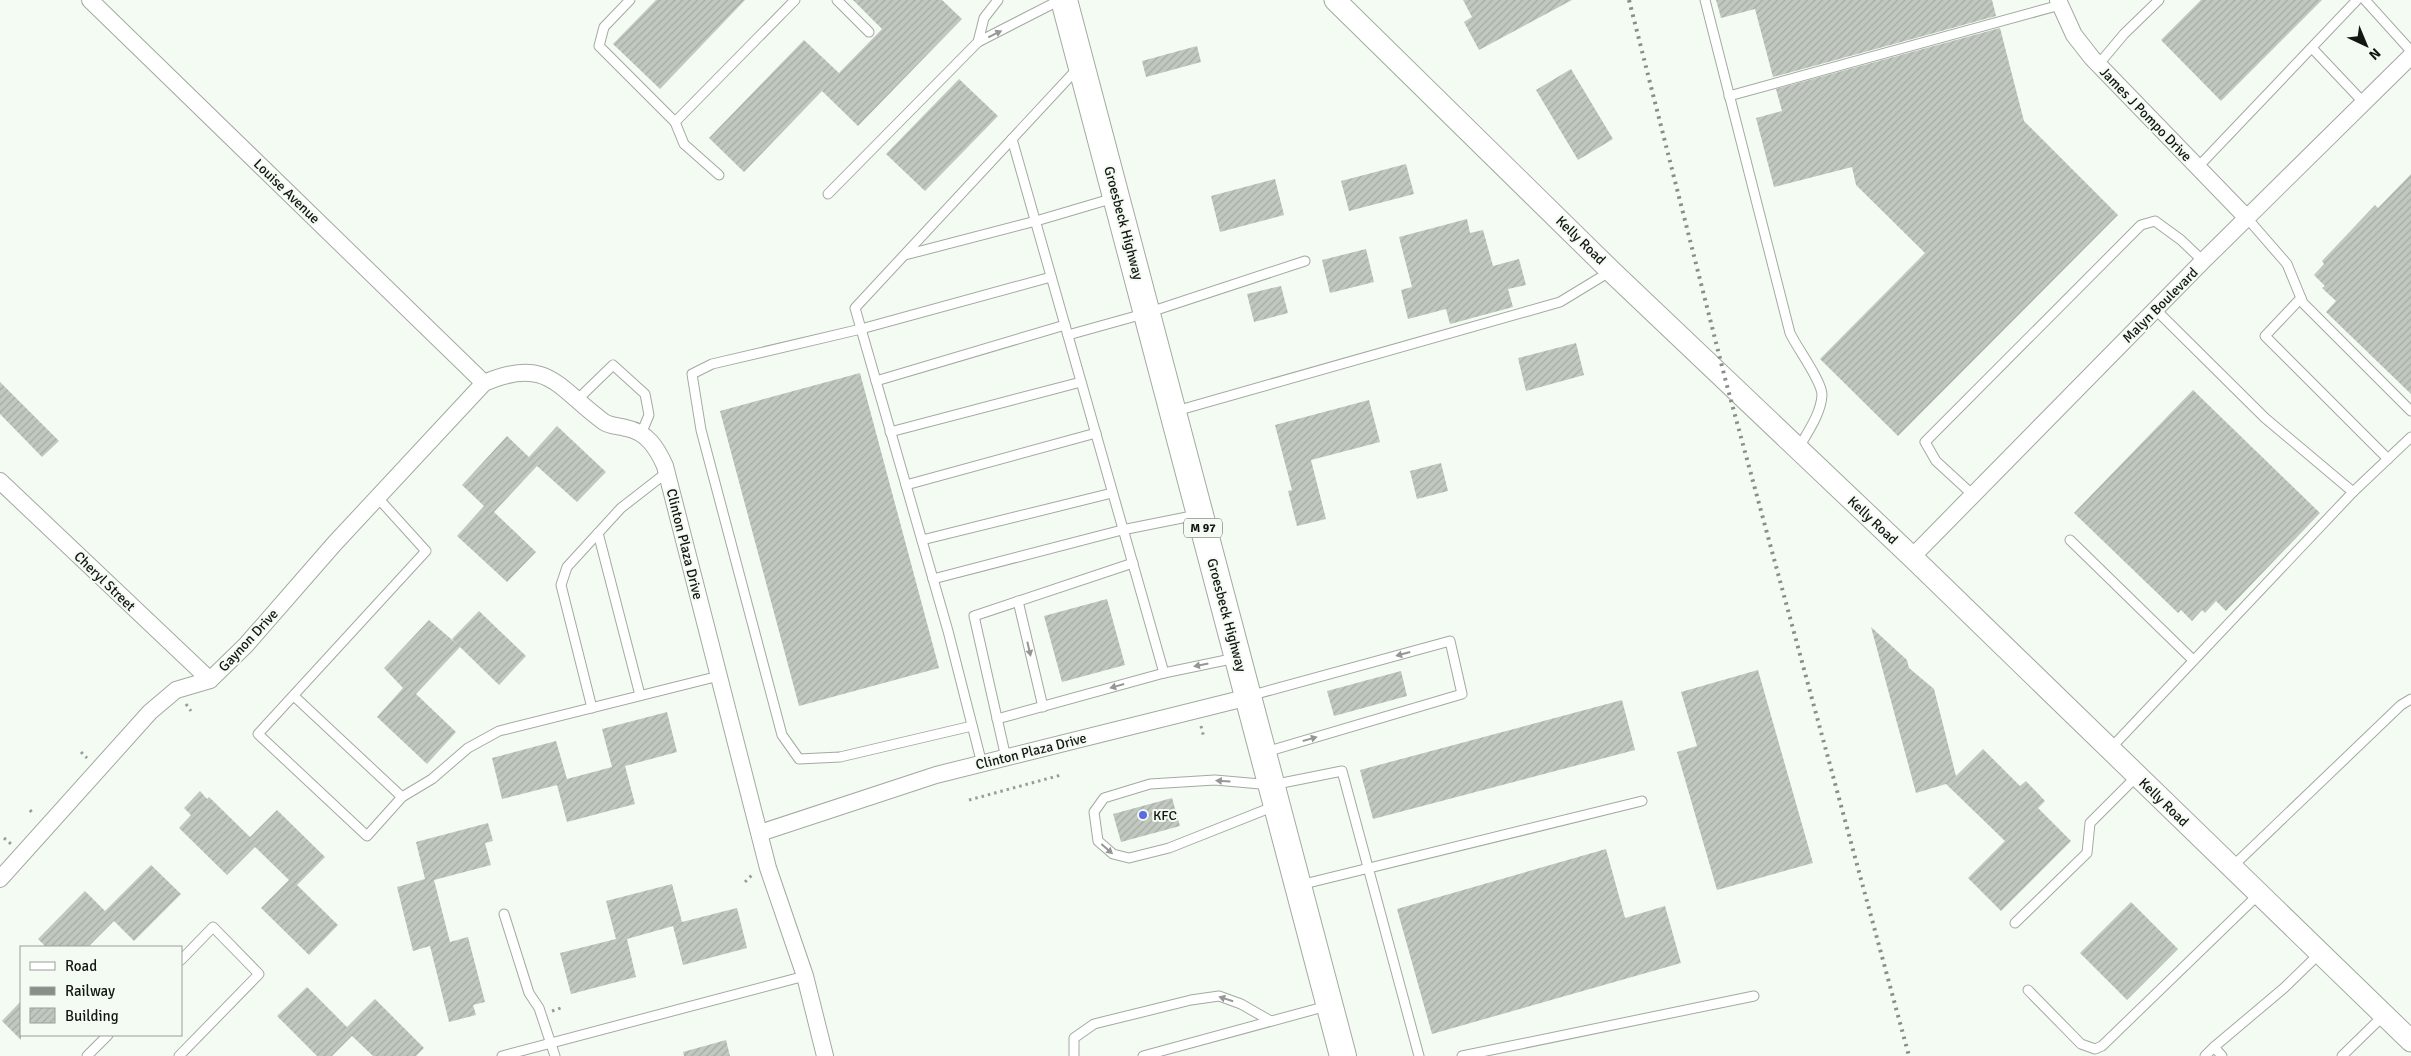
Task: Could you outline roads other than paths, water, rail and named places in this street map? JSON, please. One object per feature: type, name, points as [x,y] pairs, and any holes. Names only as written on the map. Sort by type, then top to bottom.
[{"type":"main road","name":"Groesbeck Highway","points":[[1063,0],[1117,197],[1342,1056]]},
{"type":"street","name":"Louise Avenue","points":[[90,0],[484,383]]},
{"type":"street","name":"Kelly Road","points":[[1335,0],[1612,271],[1912,557],[2411,1042]]},
{"type":"street","name":"James J Pompo Drive","points":[[2059,3],[2074,35],[2098,65],[2247,218]]},
{"type":"street","name":"Malyn Boulevard","points":[[1912,557],[2203,261],[2411,56]]},
{"type":"street","name":"Clinton Plaza Drive","points":[[484,383],[506,374],[540,375],[557,382],[606,424],[629,428],[641,434],[659,452],[768,868],[805,976],[825,1056]]},
{"type":"street","name":"Gaynon Drive","points":[[0,879],[150,712],[176,690],[210,680],[246,645],[484,383]]},
{"type":"street","name":"Cheryl Street","points":[[0,481],[210,680]]},
{"type":"street","name":"Clinton Plaza Drive","points":[[760,833],[936,775],[1249,697]]},
{"type":"lane","points":[[630,0],[604,27],[598,46],[675,122],[684,144],[719,175]]},
{"type":"lane","points":[[675,122],[795,0]]},
{"type":"lane","points":[[837,0],[869,32]]},
{"type":"lane","points":[[978,42],[984,18],[998,0]]},
{"type":"lane","points":[[828,194],[978,42],[1063,0]]},
{"type":"lane","points":[[1705,0],[1790,333],[1816,377],[1822,394],[1818,412],[1798,449]]},
{"type":"lane","points":[[2098,65],[2124,34],[2160,0]]},
{"type":"lane","points":[[2197,168],[2357,0]]},
{"type":"lane","points":[[2365,0],[2411,51]]},
{"type":"lane","points":[[1729,96],[2059,3]]},
{"type":"lane","points":[[2312,48],[2364,103]]},
{"type":"lane","points":[[982,764],[933,579],[854,308],[1082,65]]},
{"type":"lane","points":[[1012,139],[1164,673]]},
{"type":"lane","points":[[904,255],[1036,221],[1117,197]]},
{"type":"lane","points":[[2247,218],[2287,264],[2304,303],[2411,411]]},
{"type":"lane","points":[[1973,495],[1936,461],[1924,442],[2141,225],[2155,222],[2181,240],[2203,261]]},
{"type":"lane","points":[[1068,335],[1147,313],[1305,260]]},
{"type":"lane","points":[[1173,412],[1560,302],[1612,271]]},
{"type":"lane","points":[[972,726],[840,757],[799,759],[782,735],[701,430],[692,374],[712,364],[861,329],[1052,277]]},
{"type":"lane","points":[[2302,298],[2265,336],[2388,458]]},
{"type":"lane","points":[[2156,310],[2265,418],[2353,492]]},
{"type":"lane","points":[[876,381],[1065,325]]},
{"type":"lane","points":[[578,399],[613,365],[645,394],[649,415],[641,434]]},
{"type":"lane","points":[[890,432],[1081,382]]},
{"type":"lane","points":[[906,485],[1096,434]]},
{"type":"lane","points":[[2110,749],[2353,492],[2411,438]]},
{"type":"lane","points":[[592,708],[561,585],[567,567],[621,508],[666,473]]},
{"type":"lane","points":[[922,540],[1112,493]]},
{"type":"lane","points":[[378,498],[426,551],[258,734],[367,836],[402,797],[432,779],[468,748],[498,731],[718,676]]},
{"type":"lane","points":[[933,579],[1122,530],[1199,515]]},
{"type":"lane","points":[[598,533],[640,696]]},
{"type":"lane","points":[[2070,540],[2193,660]]},
{"type":"lane","points":[[1006,758],[974,616],[1133,563]]},
{"type":"lane","points":[[1018,601],[1043,707]]},
{"type":"lane","points":[[1249,697],[1450,641],[1462,694],[1263,753]]},
{"type":"lane","points":[[997,720],[1164,673],[1238,658]]},
{"type":"lane","points":[[294,696],[402,797]]},
{"type":"lane","points":[[2232,867],[2401,705],[2411,699]]},
{"type":"lane","points":[[1274,795],[1215,780],[1150,784],[1104,798],[1094,812],[1098,840],[1113,854],[1129,858],[1169,848],[1274,795],[1342,771],[1419,1056]]},
{"type":"lane","points":[[2015,923],[2088,853],[2090,823],[2138,776]]},
{"type":"lane","points":[[1298,886],[1642,801]]},
{"type":"lane","points":[[2028,990],[2081,1044],[2095,1049],[2102,1046],[2259,894]]},
{"type":"lane","points":[[504,914],[529,993],[538,1008],[555,1056]]},
{"type":"lane","points":[[179,1056],[259,974],[213,927],[182,959]]},
{"type":"lane","points":[[2205,1056],[2284,988],[2320,953]]},
{"type":"lane","points":[[502,1056],[805,976]]},
{"type":"lane","points":[[1074,1056],[1074,1038],[1094,1024],[1191,1000],[1219,996],[1241,1004],[1269,1020]]},
{"type":"lane","points":[[1462,1056],[1754,996]]},
{"type":"lane","points":[[1143,1056],[1329,1005]]},
{"type":"lane","points":[[2342,1056],[2384,1015]]},
{"type":"lane","points":[[87,1056],[107,1036]]},
{"type":"lane","points":[[2214,1047],[2222,1056]]},
{"type":"railway","points":[[1629,0],[1726,382],[1909,1056]]},
{"type":"place","name":"KFC","points":[[1143,815]]}]
